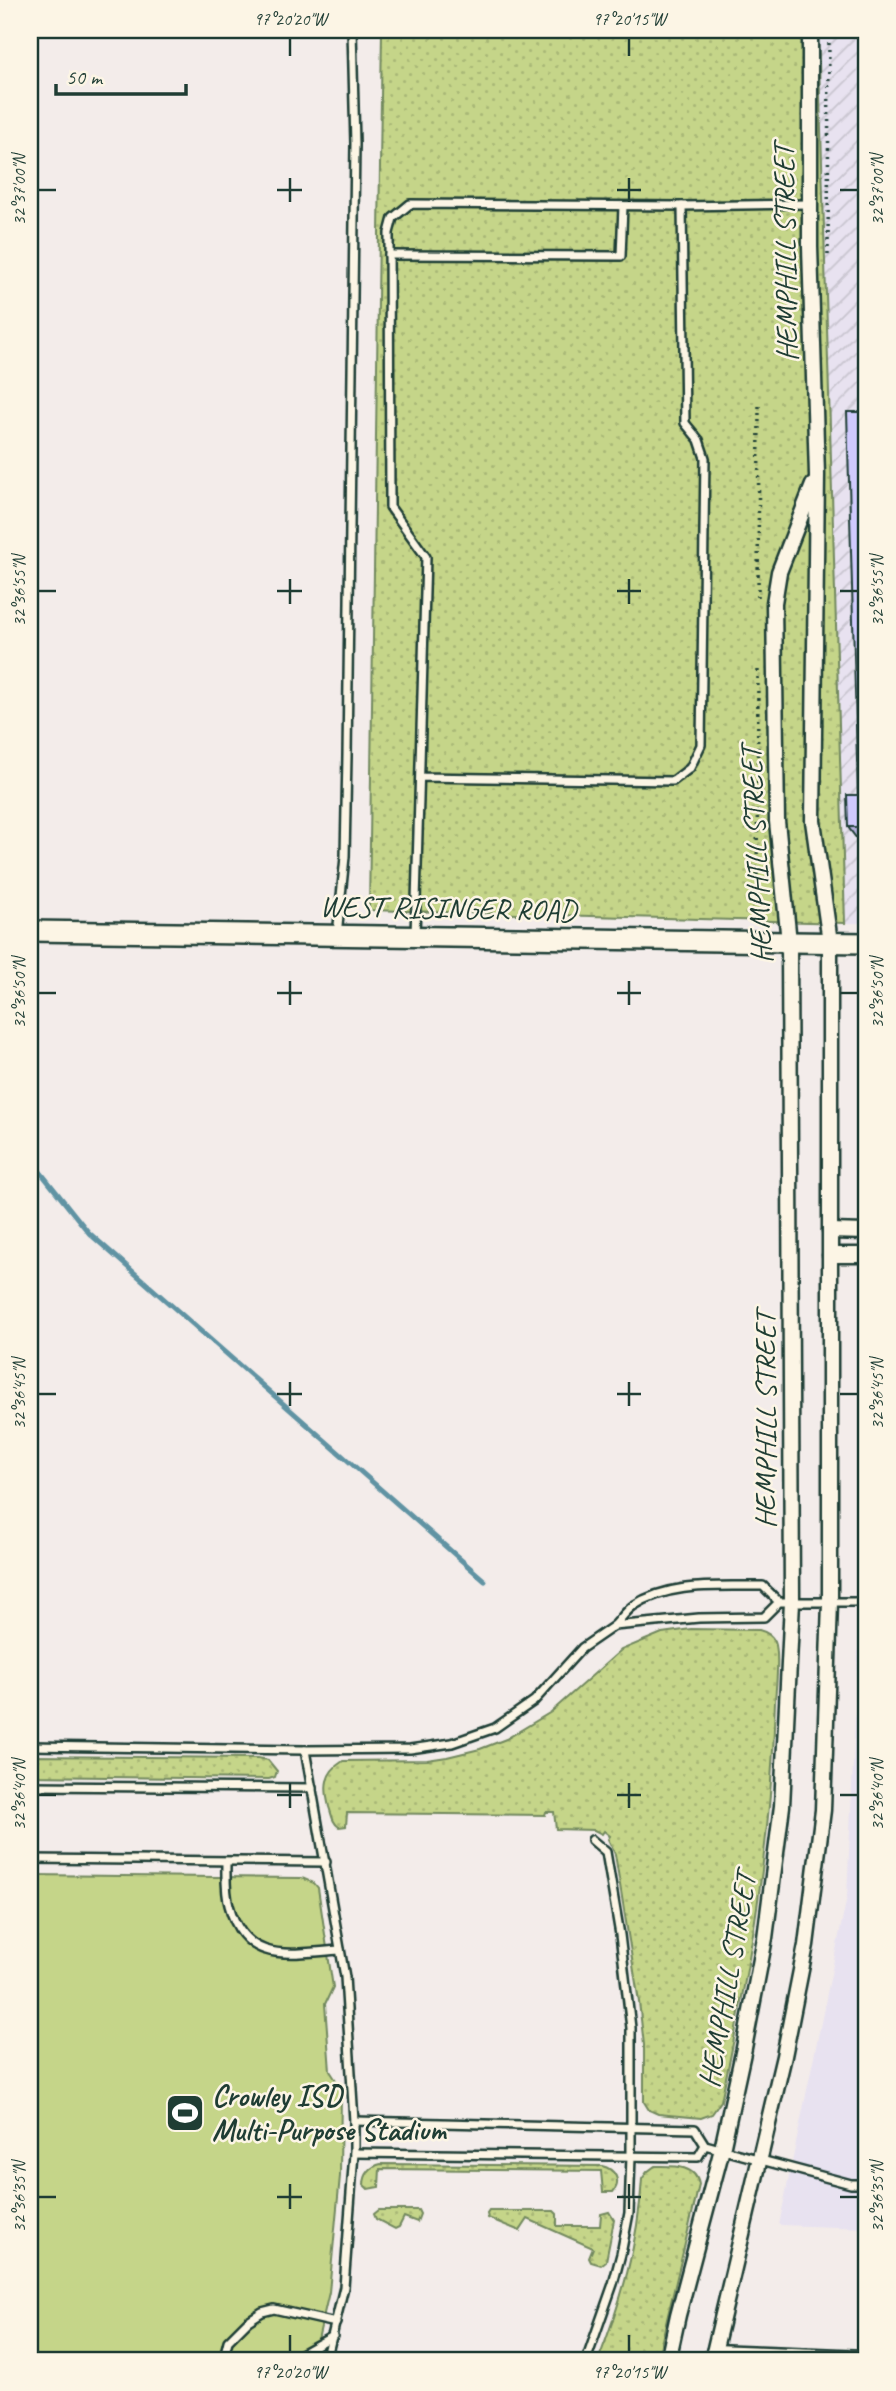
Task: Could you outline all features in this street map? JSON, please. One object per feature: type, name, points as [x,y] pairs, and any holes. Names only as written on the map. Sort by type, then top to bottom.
[{"type":"street","name":"HEMPHILL STREET","points":[[713,2356],[762,2158],[806,1945],[823,1810],[830,1602],[830,942],[813,821],[817,475],[809,204],[810,30]]},
{"type":"street","name":"HEMPHILL STREET","points":[[668,2361],[722,2149],[765,1938],[782,1806],[789,942],[777,821],[774,603],[779,572],[817,475]]},
{"type":"street","name":"WEST RISINGER ROAD","points":[[30,931],[866,943]]},
{"type":"street","points":[[830,1231],[866,1232]]},
{"type":"street","points":[[830,1255],[866,1255]]},
{"type":"street","points":[[713,2356],[866,2358]]},
{"type":"lane","points":[[337,936],[345,857],[348,756],[355,144],[352,30]]},
{"type":"lane","points":[[415,937],[426,557],[390,507],[389,233],[393,218],[410,205],[809,204]]},
{"type":"lane","points":[[389,255],[621,256],[623,206]]},
{"type":"lane","points":[[420,777],[673,781],[690,768],[701,745],[705,458],[699,440],[685,423],[682,206]]},
{"type":"lane","points":[[30,1746],[305,1750],[410,1749],[452,1743],[495,1728],[534,1701],[582,1648],[614,1626],[631,1607],[663,1591],[764,1587],[785,1602]]},
{"type":"lane","points":[[614,1626],[699,1618],[764,1616],[785,1602],[866,1602]]},
{"type":"lane","points":[[305,1750],[345,1977],[354,2121],[344,2287],[326,2361]]},
{"type":"lane","points":[[30,1786],[312,1788]]},
{"type":"lane","points":[[586,2361],[610,2295],[621,2254],[629,2213],[631,2156],[631,2028],[620,1935],[606,1852],[592,1840]]},
{"type":"lane","points":[[30,1859],[326,1862]]},
{"type":"lane","points":[[226,1862],[228,1904],[238,1930],[251,1945],[277,1954],[340,1950]]},
{"type":"lane","points":[[354,2121],[695,2129],[705,2145],[762,2158],[851,2184],[866,2184]]},
{"type":"lane","points":[[354,2153],[698,2157],[705,2145]]},
{"type":"lane","points":[[223,2361],[228,2341],[248,2321],[262,2312],[274,2309],[336,2323]]},
{"type":"lane","points":[[288,2361],[333,2336]]},
{"type":"shaded area","points":[[818,30],[866,30],[866,923],[845,923]]},
{"type":"shaded area","points":[[862,1565],[866,1565],[866,2228],[779,2225],[847,1897]]},
{"type":"green space","points":[[382,30],[818,30],[845,923],[369,910]]},
{"type":"green space","points":[[691,1629],[759,1630],[771,1636],[775,1642],[777,1662],[769,1802],[750,1952],[721,2101],[712,2114],[701,2118],[658,2114],[649,2110],[644,2102],[644,2045],[639,2002],[615,1854],[608,1839],[610,1836],[604,1831],[602,1834],[594,1830],[556,1829],[554,1812],[546,1812],[545,1815],[347,1813],[346,1826],[339,1827],[332,1816],[326,1787],[332,1770],[343,1761],[427,1760],[480,1749],[506,1739],[551,1712],[621,1650],[662,1633]]},
{"type":"green space","points":[[30,1756],[258,1758],[268,1760],[277,1771],[275,1777],[269,1779],[30,1776]]},
{"type":"green space","name":"Crowley ISD Multi-Purpose Stadium","points":[[30,1875],[302,1878],[314,1883],[318,1888],[333,1987],[325,2004],[330,2071],[341,2088],[340,2176],[329,2292],[313,2361],[30,2361]]},
{"type":"green space","points":[[381,2164],[602,2166],[614,2173],[617,2184],[613,2192],[603,2192],[601,2171],[380,2169],[379,2187],[368,2189],[364,2185],[367,2174]]},
{"type":"green space","points":[[655,2166],[676,2166],[688,2170],[697,2178],[699,2185],[657,2361],[598,2361],[628,2272],[637,2227],[642,2179]]},
{"type":"green space","points":[[379,2210],[418,2210],[420,2214],[417,2222],[404,2217],[395,2229],[376,2219],[374,2214]]},
{"type":"green space","points":[[489,2211],[554,2211],[557,2214],[557,2226],[600,2226],[601,2214],[609,2212],[614,2220],[606,2261],[601,2265],[591,2262],[589,2258],[593,2248],[528,2219],[520,2231],[488,2218]]},
{"type":"building","points":[[847,412],[866,412],[866,830],[848,827],[847,795],[858,795]]},
{"type":"waterway","points":[[30,1159],[89,1233],[485,1581]]},
{"type":"place","name":"Crowley ISD Multi-Purpose Stadium","points":[[185,2113]]}]
